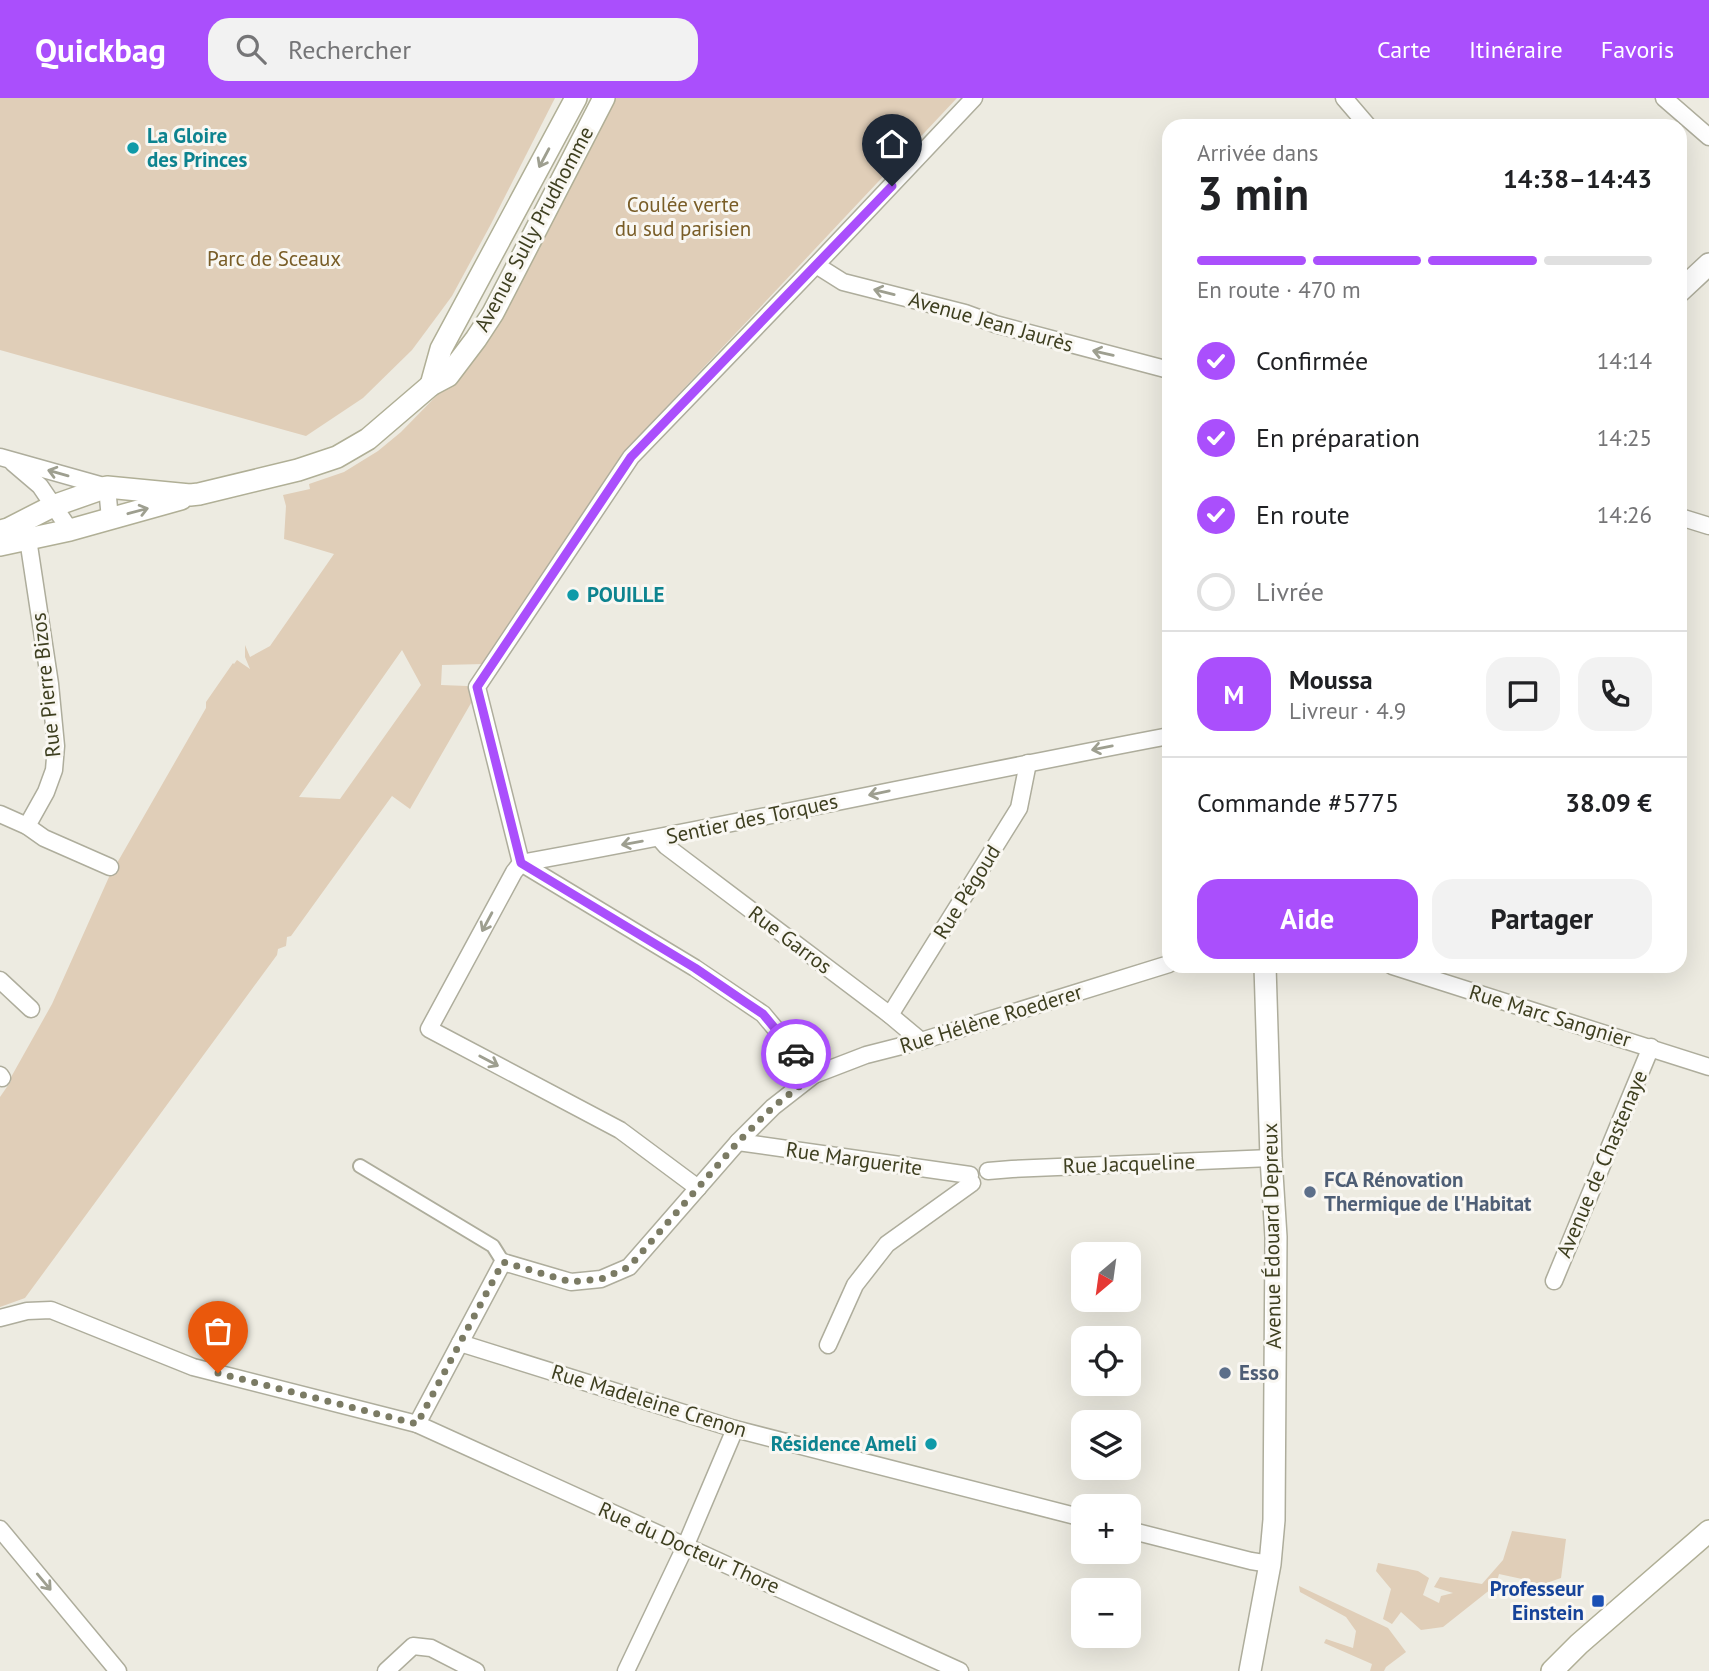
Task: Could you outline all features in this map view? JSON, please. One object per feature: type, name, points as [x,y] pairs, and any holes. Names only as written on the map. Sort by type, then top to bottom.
[{"type":"main road","name":"Avenue Sully Prudhomme","points":[[431,385],[441,349],[576,98]]},
{"type":"main road","name":"Avenue Sully Prudhomme","points":[[190,495],[298,470],[337,457],[368,439],[431,385],[448,376],[493,313],[604,98]]},
{"type":"main road","points":[[1687,284],[1709,264]]},
{"type":"main road","points":[[0,530],[8,529],[54,506],[107,487],[190,495]]},
{"type":"main road","points":[[0,545],[70,530],[190,495]]},
{"type":"main road","name":"Avenue Édouard Depreux","points":[[1250,1671],[1274,1520],[1276,1237],[1270,1158],[1265,973]]},
{"type":"main road","points":[[1552,1671],[1579,1644],[1709,1531]]},
{"type":"street","points":[[814,1075],[763,1014],[695,968],[521,863],[477,687],[631,457],[974,98]]},
{"type":"street","points":[[1344,98],[1362,119]]},
{"type":"street","points":[[1664,98],[1709,137]]},
{"type":"street","name":"Avenue Jean Jaurès","points":[[816,265],[843,282],[1162,368]]},
{"type":"street","points":[[4,458],[107,487],[110,519]]},
{"type":"street","points":[[4,458],[40,486],[70,530]]},
{"type":"street","points":[[1687,519],[1709,526]]},
{"type":"street","name":"Rue Pierre Bizos","points":[[27,826],[46,792],[54,770],[56,746],[50,684],[28,539]]},
{"type":"street","name":"Sentier des Torques","points":[[521,863],[1162,737]]},
{"type":"street","name":"Rue Pégoud","points":[[890,1015],[1019,808],[1028,763]]},
{"type":"street","points":[[0,814],[27,826],[44,838],[110,867]]},
{"type":"street","name":"Rue Garros","points":[[659,838],[921,1041]]},
{"type":"street","points":[[521,863],[429,1029],[620,1130],[698,1188]]},
{"type":"street","name":"Rue Hélène Roederer","points":[[503,1262],[571,1282],[601,1279],[629,1267],[738,1142],[773,1107],[814,1075],[866,1055],[921,1041],[1162,966]]},
{"type":"street","name":"Rue Marc Sangnier","points":[[1414,973],[1709,1067]]},
{"type":"street","points":[[0,980],[31,1009]]},
{"type":"street","name":"Avenue de Chastenaye","points":[[1554,1281],[1651,1047]]},
{"type":"street","name":"Rue Marguerite","points":[[738,1142],[971,1179]]},
{"type":"street","name":"Rue Jacqueline","points":[[971,1179],[981,1186],[989,1177],[988,1171],[1270,1158]]},
{"type":"street","points":[[360,1166],[493,1246],[503,1262],[417,1424]]},
{"type":"street","points":[[828,1345],[855,1285],[887,1244],[971,1179]]},
{"type":"street","name":"Rue du Docteur Thore","points":[[0,1318],[27,1311],[51,1310],[193,1367],[417,1424],[960,1671]]},
{"type":"street","name":"Rue Madeleine Crenon","points":[[460,1343],[734,1429],[1071,1515]]},
{"type":"street","points":[[626,1671],[685,1547],[734,1429]]},
{"type":"street","points":[[0,1529],[118,1671]]},
{"type":"street","points":[[1141,1533],[1269,1564]]},
{"type":"street","points":[[386,1671],[413,1646],[431,1647],[476,1671]]},
{"type":"green space","name":"Parc de Sceaux","points":[[0,98],[555,98],[452,296],[412,350],[363,398],[306,436],[0,350]]},
{"type":"green space","name":"Coulée verte du sud parisien","points":[[610,98],[957,98],[623,453],[506,641],[484,664],[442,665],[441,685],[467,686],[478,691],[410,809],[392,796],[291,936],[287,937],[286,946],[278,949],[277,955],[25,1298],[0,1307],[0,1097],[52,1004],[109,877],[206,708],[206,702],[237,660],[250,669],[245,657],[245,645],[250,657],[270,646],[334,554],[284,539],[286,506],[283,495],[310,489],[309,484],[344,472],[378,451],[401,432],[450,382]],"holes":[[[402,650],[421,685],[340,799],[299,797]]]},
{"type":"green space","points":[[1512,1531],[1566,1539],[1561,1578],[1529,1589],[1522,1579],[1499,1574],[1496,1585],[1443,1627],[1421,1630],[1401,1612],[1392,1624],[1383,1619],[1391,1589],[1376,1571],[1378,1563],[1418,1571],[1429,1578],[1423,1595],[1439,1603],[1441,1596],[1453,1593],[1434,1587],[1440,1577],[1482,1584],[1503,1560]]},
{"type":"green space","points":[[1299,1586],[1388,1628],[1406,1652],[1384,1671],[1370,1671],[1372,1664],[1324,1643],[1326,1639],[1353,1648],[1356,1631],[1346,1617],[1300,1592]]},
{"type":"way so far","points":[[218,1373],[417,1424],[503,1262],[571,1282],[601,1279],[629,1267],[738,1142],[773,1107],[814,1075],[796,1054]]},
{"type":"place","name":"La Gloire des Princes","points":[[133,148]]},
{"type":"place","name":"POUILLE","points":[[573,595]]},
{"type":"place","name":"FCA Rénovation Thermique de l'Habitat","points":[[1310,1192]]},
{"type":"place","name":"Esso","points":[[1225,1373]]},
{"type":"place","name":"Résidence Ameli","points":[[931,1444]]},
{"type":"place","name":"Professeur Einstein","points":[[1598,1601]]},
{"type":"route","points":[[796,1054],[763,1014],[695,968],[521,863],[477,687],[631,457],[892,186]]}]
